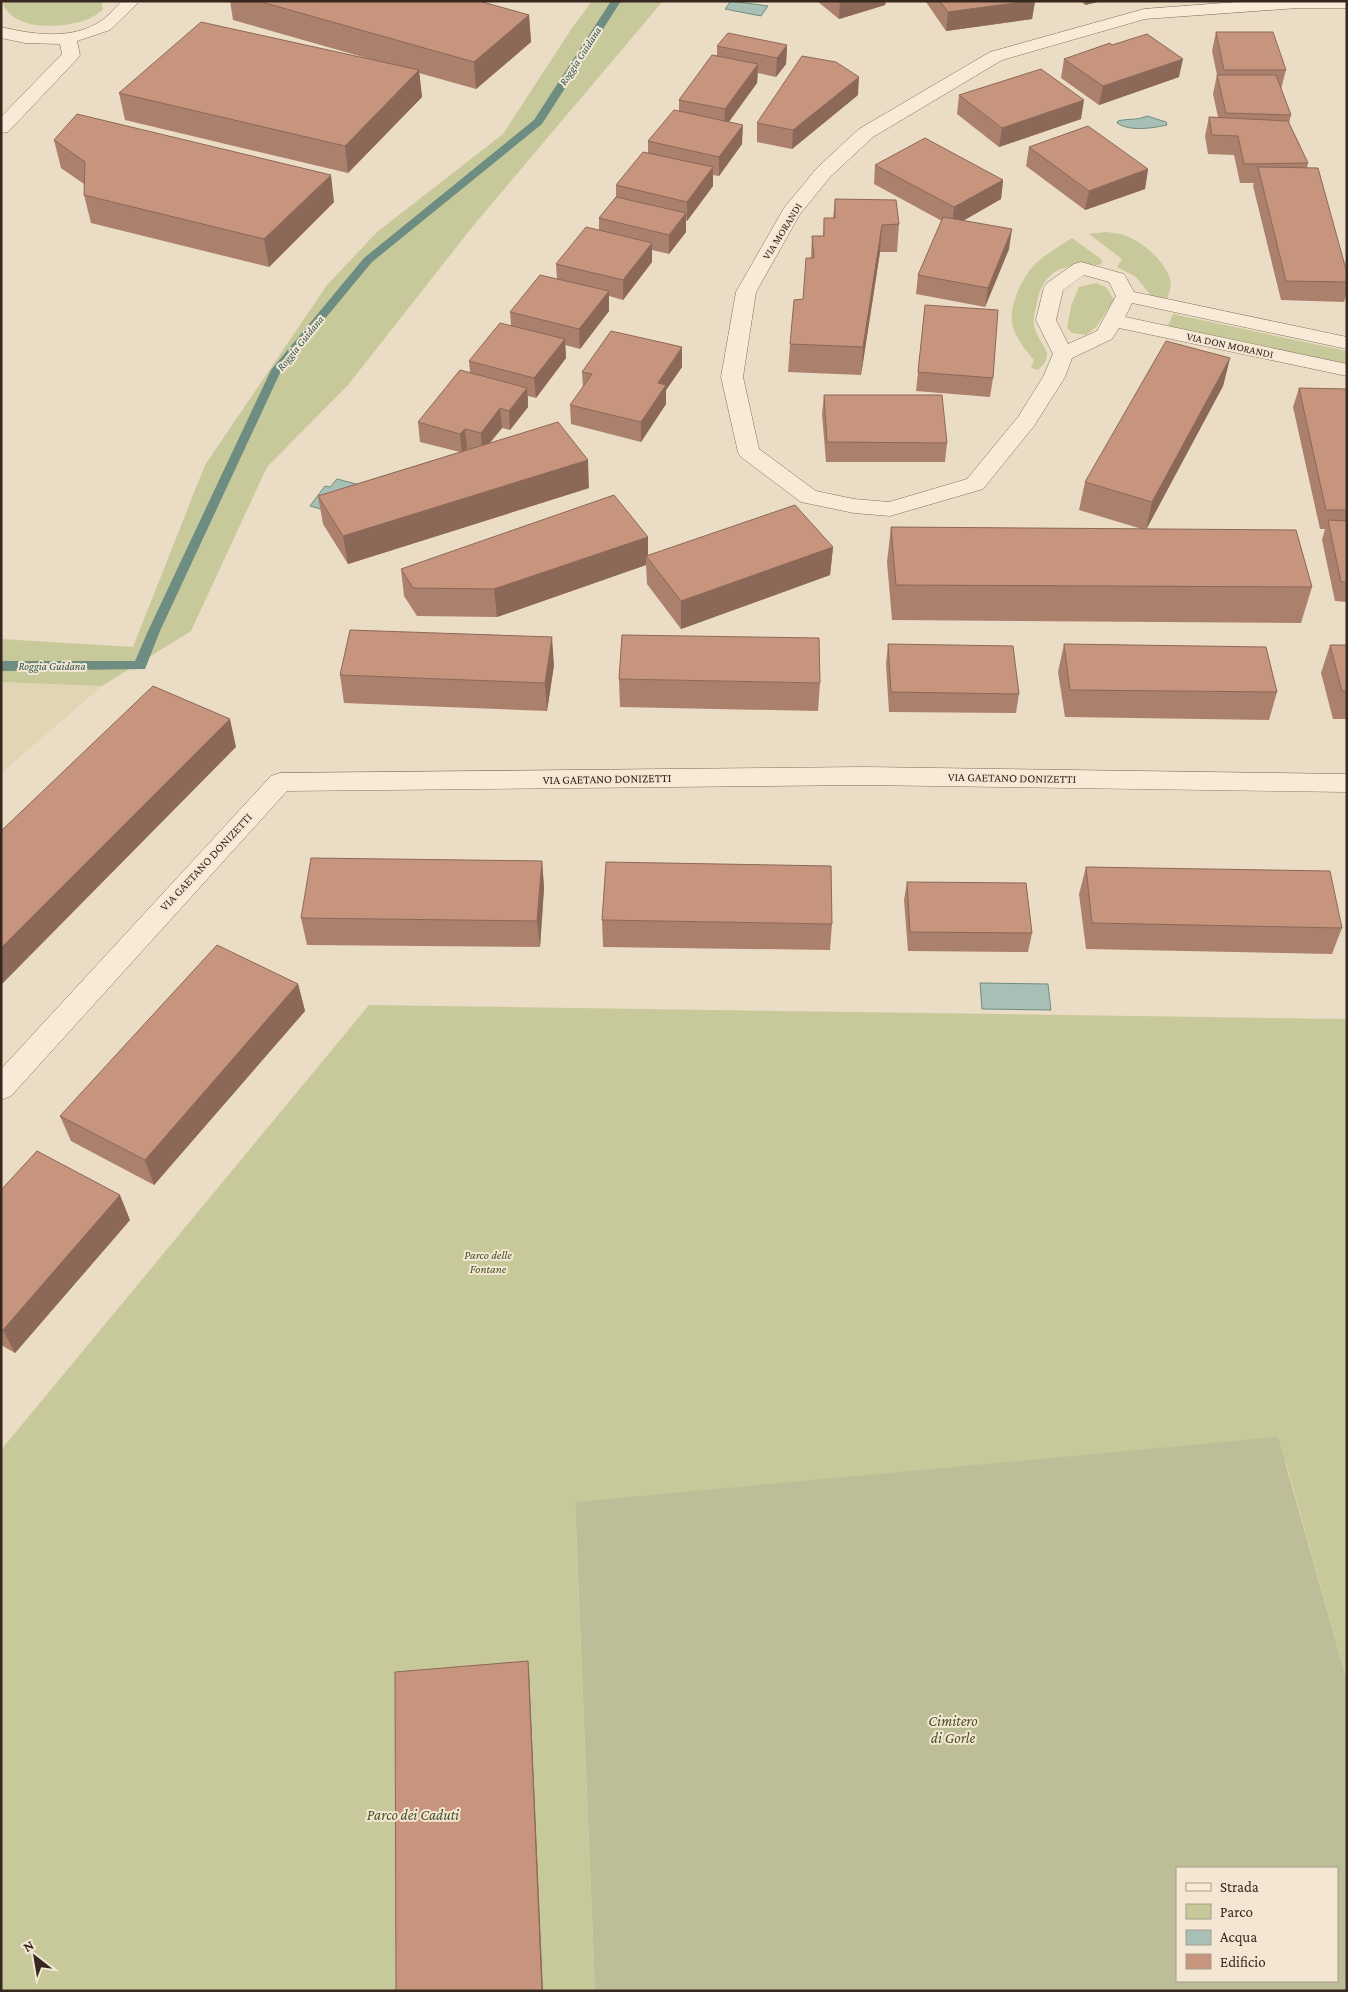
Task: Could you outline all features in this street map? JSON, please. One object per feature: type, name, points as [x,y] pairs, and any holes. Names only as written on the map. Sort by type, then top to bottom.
[{"type":"street","points":[[1,32],[22,38],[68,38],[101,28],[132,1]]},
{"type":"street","name":"VIA MORANDI","points":[[1063,354],[1054,377],[1026,421],[975,484],[890,509],[854,506],[809,497],[749,452],[732,377],[746,292],[792,212],[824,172],[866,133],[910,106],[996,56],[1144,14],[1298,3],[1347,4]]},
{"type":"street","points":[[1,128],[71,55],[68,38]]},
{"type":"street","points":[[1082,268],[1117,278],[1126,296],[1105,336],[1063,354],[1046,320],[1054,287],[1082,268]]},
{"type":"street","points":[[1126,296],[1347,343]]},
{"type":"street","name":"VIA DON MORANDI","points":[[1113,321],[1347,370]]},
{"type":"street","name":"VIA GAETANO DONIZETTI","points":[[1,1088],[280,782],[865,776],[1347,783]]},
{"type":"shaded area","points":[[1,682],[102,686],[1,773]]},
{"type":"green space","points":[[5,1],[101,1],[103,10],[88,19],[76,23],[40,26],[18,19],[9,13],[3,4]]},
{"type":"green space","points":[[592,1],[663,1],[473,226],[348,385],[267,467],[191,631],[102,686],[1,682],[1,639],[133,647],[205,465],[327,285],[377,232],[503,134],[572,28]]},
{"type":"green space","points":[[1106,232],[1121,234],[1133,239],[1146,247],[1158,259],[1171,282],[1166,301],[1153,298],[1136,277],[1117,267],[1122,259],[1089,234]]},
{"type":"green space","points":[[1072,238],[1101,259],[1102,263],[1099,265],[1068,267],[1059,270],[1045,281],[1037,302],[1034,325],[1047,353],[1047,358],[1038,370],[1031,368],[1034,360],[1024,348],[1013,328],[1012,309],[1014,301],[1021,285],[1034,265]]},
{"type":"green space","points":[[1097,283],[1107,288],[1114,300],[1096,327],[1086,335],[1072,333],[1067,328],[1071,306],[1079,287]]},
{"type":"green space","points":[[1173,314],[1347,351],[1347,366],[1167,328]]},
{"type":"green space","name":"Parco delle Fontane","points":[[369,1005],[1347,1019],[1347,1681],[1286,1463],[575,1503],[595,1991],[1,1991],[1,1450]]},
{"type":"green space","name":"Cimitero di Gorle","points":[[1278,1437],[1347,1681],[1347,1991],[595,1991],[575,1502]]},
{"type":"water","points":[[731,1],[768,6],[761,16],[725,9]]},
{"type":"water","points":[[1147,116],[1166,122],[1167,125],[1148,128],[1128,128],[1117,123],[1118,121]]},
{"type":"water","points":[[337,479],[360,485],[328,511],[310,506],[325,486],[330,487]]},
{"type":"water","points":[[980,983],[1048,984],[1051,1010],[982,1009]]},
{"type":"building","points":[[258,1],[479,1],[529,15],[474,62]]},
{"type":"building","points":[[940,1],[1029,1],[948,12]]},
{"type":"building","points":[[201,22],[419,70],[345,146],[119,93]]},
{"type":"building","points":[[1216,32],[1273,32],[1286,70],[1224,70]]},
{"type":"building","points":[[728,33],[787,45],[777,58],[717,46]]},
{"type":"building","points":[[1147,34],[1183,59],[1103,86],[1064,59],[1110,43],[1112,45]]},
{"type":"building","points":[[712,55],[758,64],[725,109],[679,100]]},
{"type":"building","points":[[802,56],[836,62],[859,77],[793,130],[757,123]]},
{"type":"building","points":[[1041,69],[1084,100],[1002,128],[959,95]]},
{"type":"building","points":[[1217,75],[1276,75],[1291,115],[1226,113]]},
{"type":"building","points":[[674,110],[743,125],[719,157],[648,141]]},
{"type":"building","points":[[77,114],[331,175],[264,239],[84,195],[85,162],[54,140]]},
{"type":"building","points":[[1209,117],[1288,121],[1308,163],[1244,164],[1238,136],[1212,135]]},
{"type":"building","points":[[1088,126],[1148,169],[1089,191],[1029,147]]},
{"type":"building","points":[[925,138],[1003,180],[954,207],[875,165]]},
{"type":"building","points":[[643,152],[713,167],[687,202],[616,185]]},
{"type":"building","points":[[1258,167],[1318,168],[1347,273],[1347,282],[1286,281]]},
{"type":"building","points":[[616,197],[686,213],[669,235],[599,218]]},
{"type":"building","points":[[835,199],[896,200],[899,224],[882,225],[863,347],[790,344],[794,300],[803,299],[806,258],[814,258],[812,236],[824,236],[824,218],[835,218]]},
{"type":"building","points":[[943,217],[1012,229],[988,288],[918,275]]},
{"type":"building","points":[[586,227],[652,243],[623,280],[556,264]]},
{"type":"building","points":[[540,275],[609,291],[579,329],[510,312]]},
{"type":"building","points":[[925,305],[998,310],[993,378],[918,372]]},
{"type":"building","points":[[500,323],[565,339],[534,378],[469,361]]},
{"type":"building","points":[[611,331],[682,347],[658,383],[666,385],[641,422],[570,405],[592,374],[582,372]]},
{"type":"building","points":[[1166,341],[1230,358],[1152,502],[1085,482]]},
{"type":"building","points":[[460,370],[527,388],[509,411],[500,408],[481,433],[465,429],[460,434],[418,422]]},
{"type":"building","points":[[1299,388],[1347,389],[1347,510],[1326,510]]},
{"type":"building","points":[[824,395],[942,395],[947,443],[827,442]]},
{"type":"building","points":[[558,422],[588,460],[343,536],[318,496]]},
{"type":"building","points":[[614,495],[648,537],[494,589],[413,588],[401,569]]},
{"type":"building","points":[[795,505],[833,547],[681,601],[646,556]]},
{"type":"building","points":[[1328,520],[1347,521],[1347,582],[1341,582]]},
{"type":"building","points":[[891,527],[1296,530],[1312,587],[896,585]]},
{"type":"building","points":[[350,630],[552,637],[545,683],[340,675]]},
{"type":"building","points":[[622,635],[819,638],[820,683],[619,679]]},
{"type":"building","points":[[888,644],[1013,646],[1019,694],[891,692]]},
{"type":"building","points":[[1064,644],[1266,647],[1277,692],[1070,690]]},
{"type":"building","points":[[1330,645],[1347,645],[1347,691],[1342,691]]},
{"type":"building","points":[[153,686],[230,719],[1,948],[1,831]]},
{"type":"building","points":[[311,858],[542,861],[537,921],[301,918]]},
{"type":"building","points":[[606,862],[831,866],[832,924],[602,920]]},
{"type":"building","points":[[1086,867],[1330,871],[1342,928],[1092,923]]},
{"type":"building","points":[[907,882],[1026,883],[1032,933],[910,932]]},
{"type":"building","points":[[217,945],[298,984],[145,1160],[60,1116]]},
{"type":"building","points":[[37,1151],[120,1195],[3,1330],[1,1329],[1,1190]]},
{"type":"building","points":[[528,1661],[542,1991],[396,1991],[395,1672]]},
{"type":"waterway","name":"Roggia Guidana","points":[[1,666],[140,666],[154,631],[275,372],[368,260],[538,122],[616,1]]},
{"type":"park label","name":"Parco dei Caduti","points":[[413,1815]]}]
